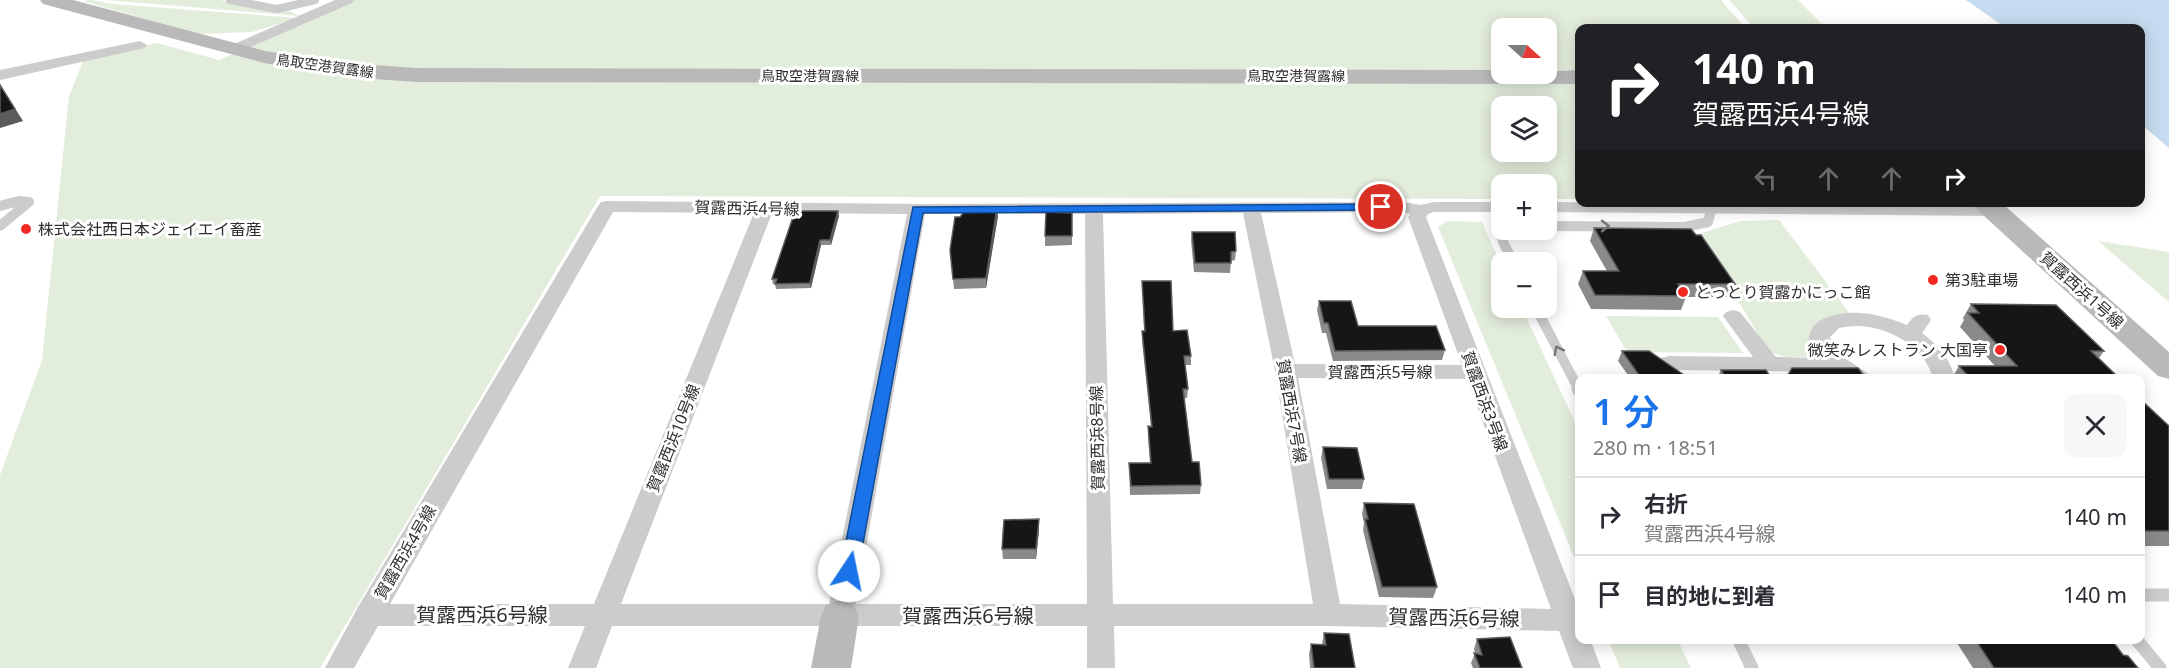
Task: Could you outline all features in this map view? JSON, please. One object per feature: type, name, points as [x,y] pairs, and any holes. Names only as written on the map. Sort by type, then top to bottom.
[{"type":"main road","name":"鳥取空港賀露線","points":[[50,0],[232,50],[333,69],[443,76],[1575,76]]},
{"type":"main road","name":"賀露西浜1号線","points":[[1989,207],[2169,369]]},
{"type":"main road","points":[[831,668],[840,616]]},
{"type":"street","points":[[232,50],[347,0]]},
{"type":"street","points":[[0,60],[7,74],[140,45]]},
{"type":"street","name":"賀露西浜4号線","points":[[339,668],[607,206],[917,209],[1403,207],[1421,210]]},
{"type":"street","points":[[1421,210],[1434,207],[1491,207]]},
{"type":"street","points":[[1557,207],[1989,207]]},
{"type":"street","name":"賀露西浜10号線","points":[[582,668],[765,208]]},
{"type":"street","name":"賀露西浜7号線","points":[[1251,208],[1286,371],[1328,615]]},
{"type":"street","points":[[840,616],[917,209]]},
{"type":"street","name":"賀露西浜8号線","points":[[1094,209],[1101,668]]},
{"type":"street","name":"賀露西浜3号線","points":[[1421,210],[1416,217],[1575,639]]},
{"type":"street","points":[[1734,316],[1769,363]]},
{"type":"street","points":[[1852,374],[1837,365],[1822,348],[1819,338],[1823,329],[1833,323],[1864,320],[1916,328],[1942,364],[1943,374]]},
{"type":"street","points":[[1669,363],[1837,365]]},
{"type":"street","name":"賀露西浜5号線","points":[[1286,371],[1474,372]]},
{"type":"street","name":"賀露西浜6号線","points":[[368,615],[1099,617],[1328,615],[1567,620]]},
{"type":"street","name":"賀露西浜3号線","points":[[1577,644],[1587,668]]},
{"type":"street","points":[[2124,644],[2129,668]]},
{"type":"lane","points":[[230,0],[277,9],[315,0]]},
{"type":"lane","points":[[0,206],[19,201],[29,202],[0,226]]},
{"type":"lane","points":[[1557,226],[1685,227],[1708,222],[1713,207]]},
{"type":"lane","points":[[1541,318],[1575,382]]},
{"type":"lane","points":[[2145,595],[2169,595]]},
{"type":"lane","points":[[1740,644],[1752,668]]},
{"type":"lane","points":[[2126,644],[2162,666]]},
{"type":"green space","points":[[105,0],[220,0],[268,10],[290,11],[300,16]]},
{"type":"green space","points":[[354,0],[1721,0],[1742,24],[1575,24],[1575,199],[1557,199],[1557,174],[1491,174],[1491,199],[600,196],[320,668],[0,668],[0,475],[42,360],[69,96],[84,59],[157,43],[219,60]]},
{"type":"green space","points":[[1729,0],[1798,0],[1822,24],[1750,24]]},
{"type":"green space","points":[[83,1],[113,4],[298,18],[252,32],[197,34]]},
{"type":"green space","points":[[1779,220],[1851,315],[1824,319],[1815,325],[1812,336],[1820,357],[1784,357],[1768,351],[1698,234],[1741,221]]},
{"type":"green space","points":[[1447,221],[1482,222],[1495,252],[1491,252],[1491,318],[1527,318],[1575,422],[1575,559],[1438,227]]},
{"type":"green space","points":[[2098,241],[2169,252],[2169,302]]},
{"type":"green space","points":[[1606,316],[1718,317],[1743,353],[1627,352]]},
{"type":"green space","points":[[1610,644],[1679,644],[1691,668],[1620,668]]},
{"type":"water","points":[[1966,0],[2169,0],[2169,148],[2145,127],[2145,24],[2000,24]]},
{"type":"building","points":[[0,85],[15,109],[0,114]]},
{"type":"building","points":[[972,207],[997,207],[986,278],[953,279],[950,250],[955,217],[960,217],[964,212],[969,213]]},
{"type":"building","points":[[800,211],[838,211],[830,240],[820,240],[810,283],[775,284],[777,279],[772,279],[793,217],[799,217]]},
{"type":"building","points":[[1046,212],[1072,213],[1072,236],[1045,236]]},
{"type":"building","points":[[1594,228],[1691,229],[1696,235],[1701,235],[1735,284],[1678,284],[1686,296],[1595,295],[1583,271],[1619,271]]},
{"type":"building","points":[[1192,232],[1235,232],[1236,251],[1231,252],[1231,263],[1195,263]]},
{"type":"building","points":[[1142,281],[1171,281],[1173,331],[1187,330],[1191,356],[1184,356],[1188,389],[1183,389],[1192,462],[1199,462],[1201,485],[1131,486],[1129,463],[1151,463],[1148,426],[1152,427],[1142,331],[1145,331]]},
{"type":"building","points":[[1319,301],[1351,301],[1358,326],[1436,326],[1445,350],[1335,351],[1328,323],[1324,323]]},
{"type":"building","points":[[1971,304],[2056,305],[2104,351],[2091,351],[2115,374],[1966,374],[1959,366],[2017,366],[1968,313],[1979,313]]},
{"type":"building","points":[[1622,351],[1649,351],[1683,374],[1638,374]]},
{"type":"building","points":[[1792,368],[1858,368],[1863,374],[1788,374]]},
{"type":"building","points":[[1721,370],[1766,370],[1768,374],[1724,374]]},
{"type":"building","points":[[2145,404],[2169,426],[2169,531],[2145,531]]},
{"type":"building","points":[[1323,447],[1357,448],[1364,479],[1329,479]]},
{"type":"building","points":[[1364,503],[1414,504],[1437,587],[1382,587],[1365,519],[1368,519]]},
{"type":"building","points":[[1039,519],[1036,549],[1002,549],[1004,520]]},
{"type":"building","points":[[1324,633],[1349,634],[1355,668],[1314,668],[1311,644],[1326,645]]},
{"type":"building","points":[[1510,637],[1522,668],[1480,668],[1474,653],[1482,655],[1477,639]]},
{"type":"building","points":[[1978,644],[2115,644],[2138,668],[1994,668]]},
{"type":"place","name":"株式会社西日本ジェイエイ畜産","points":[[26,229]]},
{"type":"place","name":"第3駐車場","points":[[1933,280]]},
{"type":"place","name":"とっとり賀露かにっこ館","points":[[1683,292]]},
{"type":"place","name":"微笑みレストラン 大国亭","points":[[2000,350]]},
{"type":"route","points":[[849,571],[917,209],[1381,207]]}]
